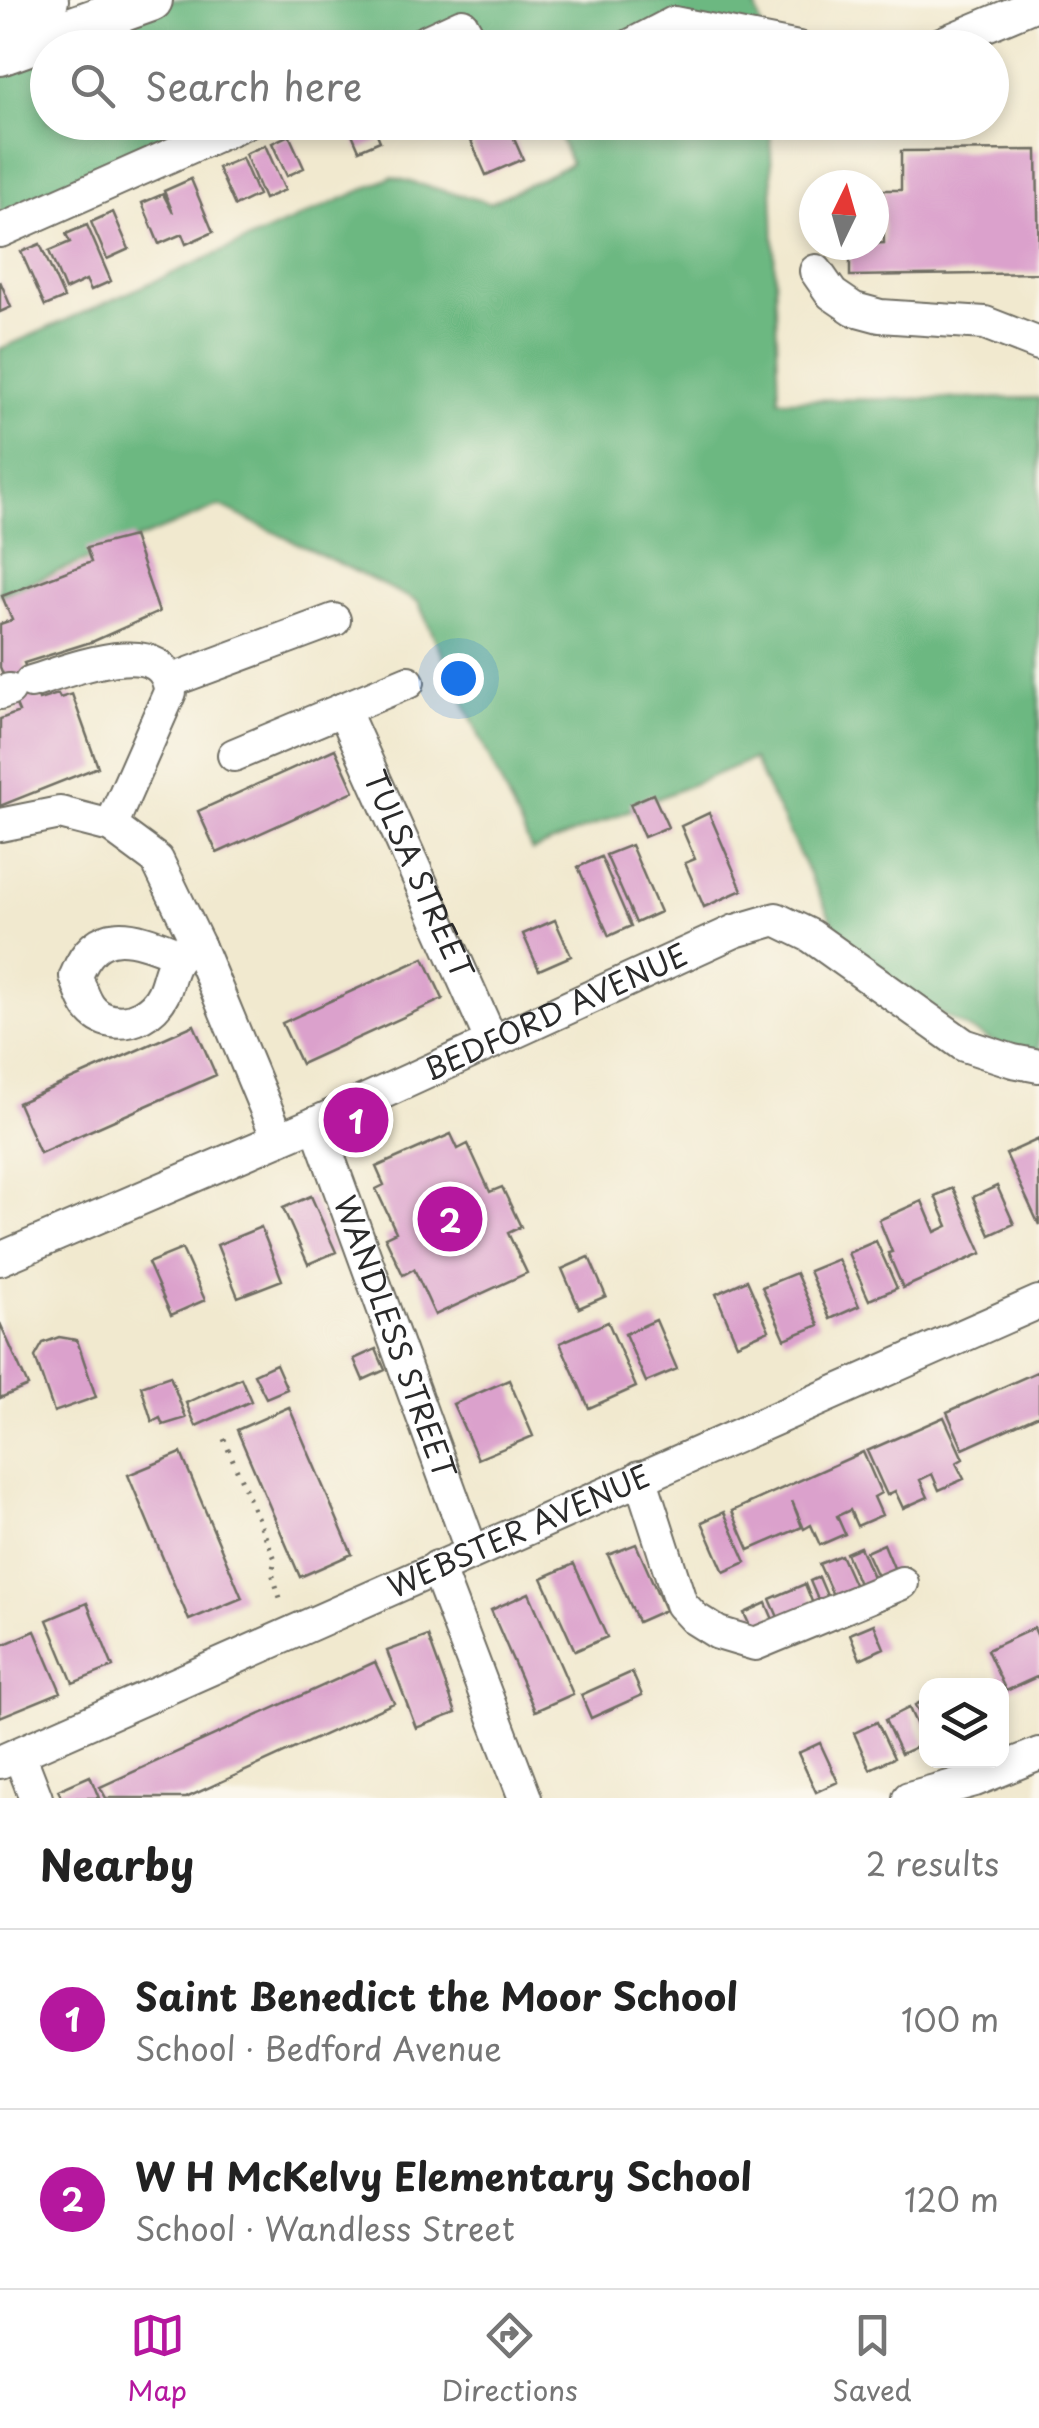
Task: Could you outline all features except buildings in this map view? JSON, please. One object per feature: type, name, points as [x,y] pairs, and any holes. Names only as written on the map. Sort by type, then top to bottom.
[{"type":"main road","points":[[0,18],[47,0]]},
{"type":"main road","points":[[67,30],[151,0]]},
{"type":"main road","points":[[0,54],[30,43]]},
{"type":"street","points":[[974,30],[1039,3]]},
{"type":"street","points":[[661,30],[674,23],[709,30]]},
{"type":"street","points":[[0,230],[205,140]]},
{"type":"street","points":[[816,271],[832,294],[854,308],[880,316],[985,324],[1039,344]]},
{"type":"street","points":[[170,680],[334,620]]},
{"type":"street","points":[[14,688],[106,660],[127,658],[148,660],[160,666],[170,680],[170,692],[112,826]]},
{"type":"street","points":[[234,756],[408,682]]},
{"type":"street","name":"TULSA STREET","points":[[344,709],[492,1042]]},
{"type":"street","points":[[0,825],[60,813],[112,826],[157,860],[189,951],[278,1138]]},
{"type":"street","name":"BEDFORD AVENUE","points":[[0,1259],[316,1123],[735,932],[776,919],[811,936],[964,1045],[1039,1066]]},
{"type":"street","name":"WANDLESS STREET","points":[[316,1123],[472,1552]]},
{"type":"street","name":"WEBSTER AVENUE","points":[[10,1758],[1039,1302]]},
{"type":"street","points":[[640,1476],[681,1604],[718,1633],[755,1644],[902,1583]]},
{"type":"street","points":[[436,1567],[525,1798]]},
{"type":"street","points":[[909,1798],[975,1780],[1039,1754]]},
{"type":"street","points":[[10,1758],[36,1798]]},
{"type":"path","points":[[224,1439],[275,1560],[272,1573],[282,1604]]},
{"type":"green space","points":[[151,0],[754,0],[762,30],[464,30],[462,26],[452,30],[67,30]]},
{"type":"green space","points":[[30,43],[30,140],[209,140],[0,235],[0,54]]},
{"type":"green space","points":[[561,140],[771,140],[779,400],[1039,398],[1039,1066],[855,968],[753,759],[532,851],[418,602],[220,506],[0,595],[0,349],[392,177],[490,203],[571,164]]},
{"type":"place","name":"Saint Benedict the Moor School","points":[[356,1120]]},
{"type":"place","name":"W H McKelvy Elementary School","points":[[450,1219]]}]
